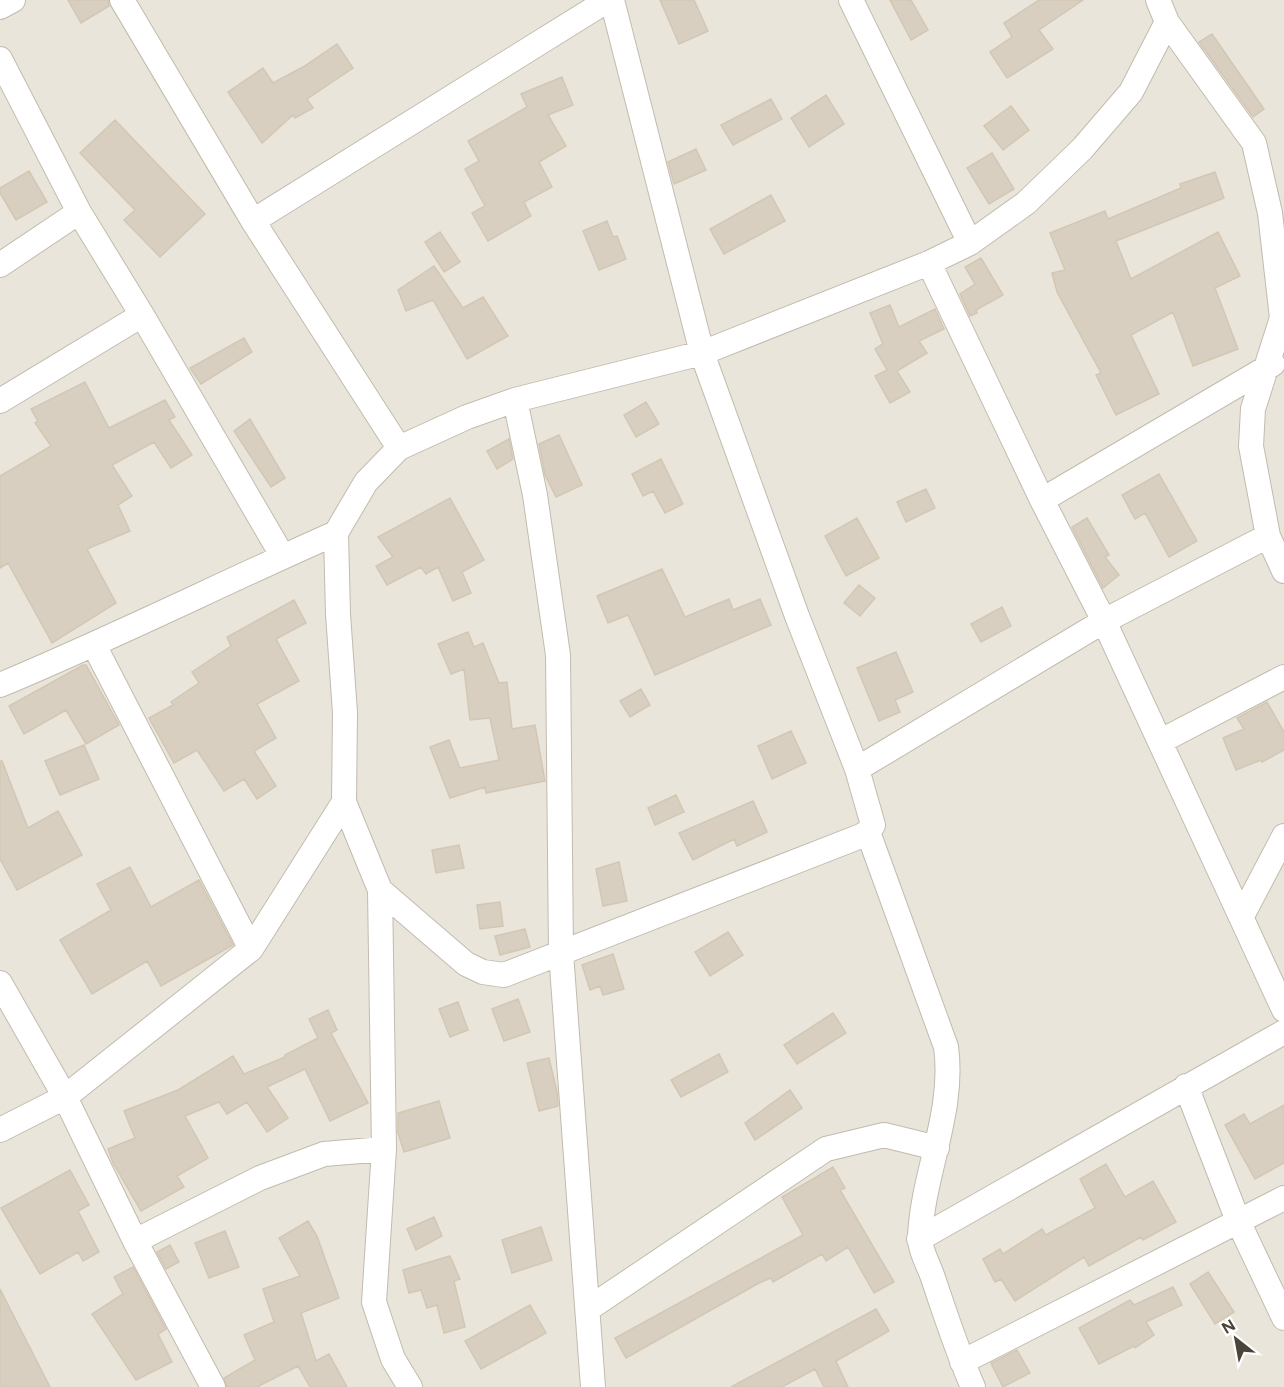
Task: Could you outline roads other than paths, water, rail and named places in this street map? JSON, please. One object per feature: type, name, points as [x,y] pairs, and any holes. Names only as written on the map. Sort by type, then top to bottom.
[{"type":"street","points":[[0,6],[13,0]]},
{"type":"street","points":[[122,0],[253,221],[399,448]]},
{"type":"street","points":[[253,221],[610,0],[702,353],[797,616],[857,769],[873,825],[868,832],[504,975],[483,972],[466,964],[380,890]]},
{"type":"street","points":[[851,0],[970,243]]},
{"type":"street","points":[[1158,0],[1167,22],[1254,143],[1270,213],[1282,318],[1276,363],[1253,409],[1251,446],[1268,536],[1284,571]]},
{"type":"street","points":[[410,1387],[393,1359],[374,1302],[384,1149],[380,890],[344,802],[345,713],[338,614],[336,533],[366,482],[399,448],[467,417],[515,400],[702,353],[929,263],[970,243],[1026,203],[1082,149],[1131,92],[1167,22]]},
{"type":"street","points":[[0,59],[79,212],[142,315],[283,557]]},
{"type":"street","points":[[0,265],[79,212]]},
{"type":"street","points":[[929,263],[1042,500],[1104,621],[1284,1010]]},
{"type":"street","points":[[0,401],[142,315]]},
{"type":"street","points":[[1042,500],[1276,363]]},
{"type":"street","points":[[515,400],[535,495],[558,655],[561,953],[593,1387]]},
{"type":"street","points":[[0,685],[94,645],[336,533]]},
{"type":"street","points":[[857,769],[1104,621],[1268,536]]},
{"type":"street","points":[[94,645],[251,949]]},
{"type":"street","points":[[1161,741],[1284,677]]},
{"type":"street","points":[[0,1130],[65,1097],[251,949],[344,802]]},
{"type":"street","points":[[868,832],[946,1047],[948,1074],[937,1148],[925,1198],[920,1239],[962,1362],[973,1387]]},
{"type":"street","points":[[1242,916],[1284,836]]},
{"type":"street","points":[[0,983],[65,1097],[135,1241],[213,1387]]},
{"type":"street","points":[[920,1239],[1284,1032]]},
{"type":"street","points":[[1186,1086],[1238,1221],[1284,1318]]},
{"type":"street","points":[[588,1309],[826,1149],[884,1135],[937,1148]]},
{"type":"street","points":[[135,1241],[260,1178],[324,1154],[384,1149]]},
{"type":"street","points":[[962,1362],[1284,1198]]}]
